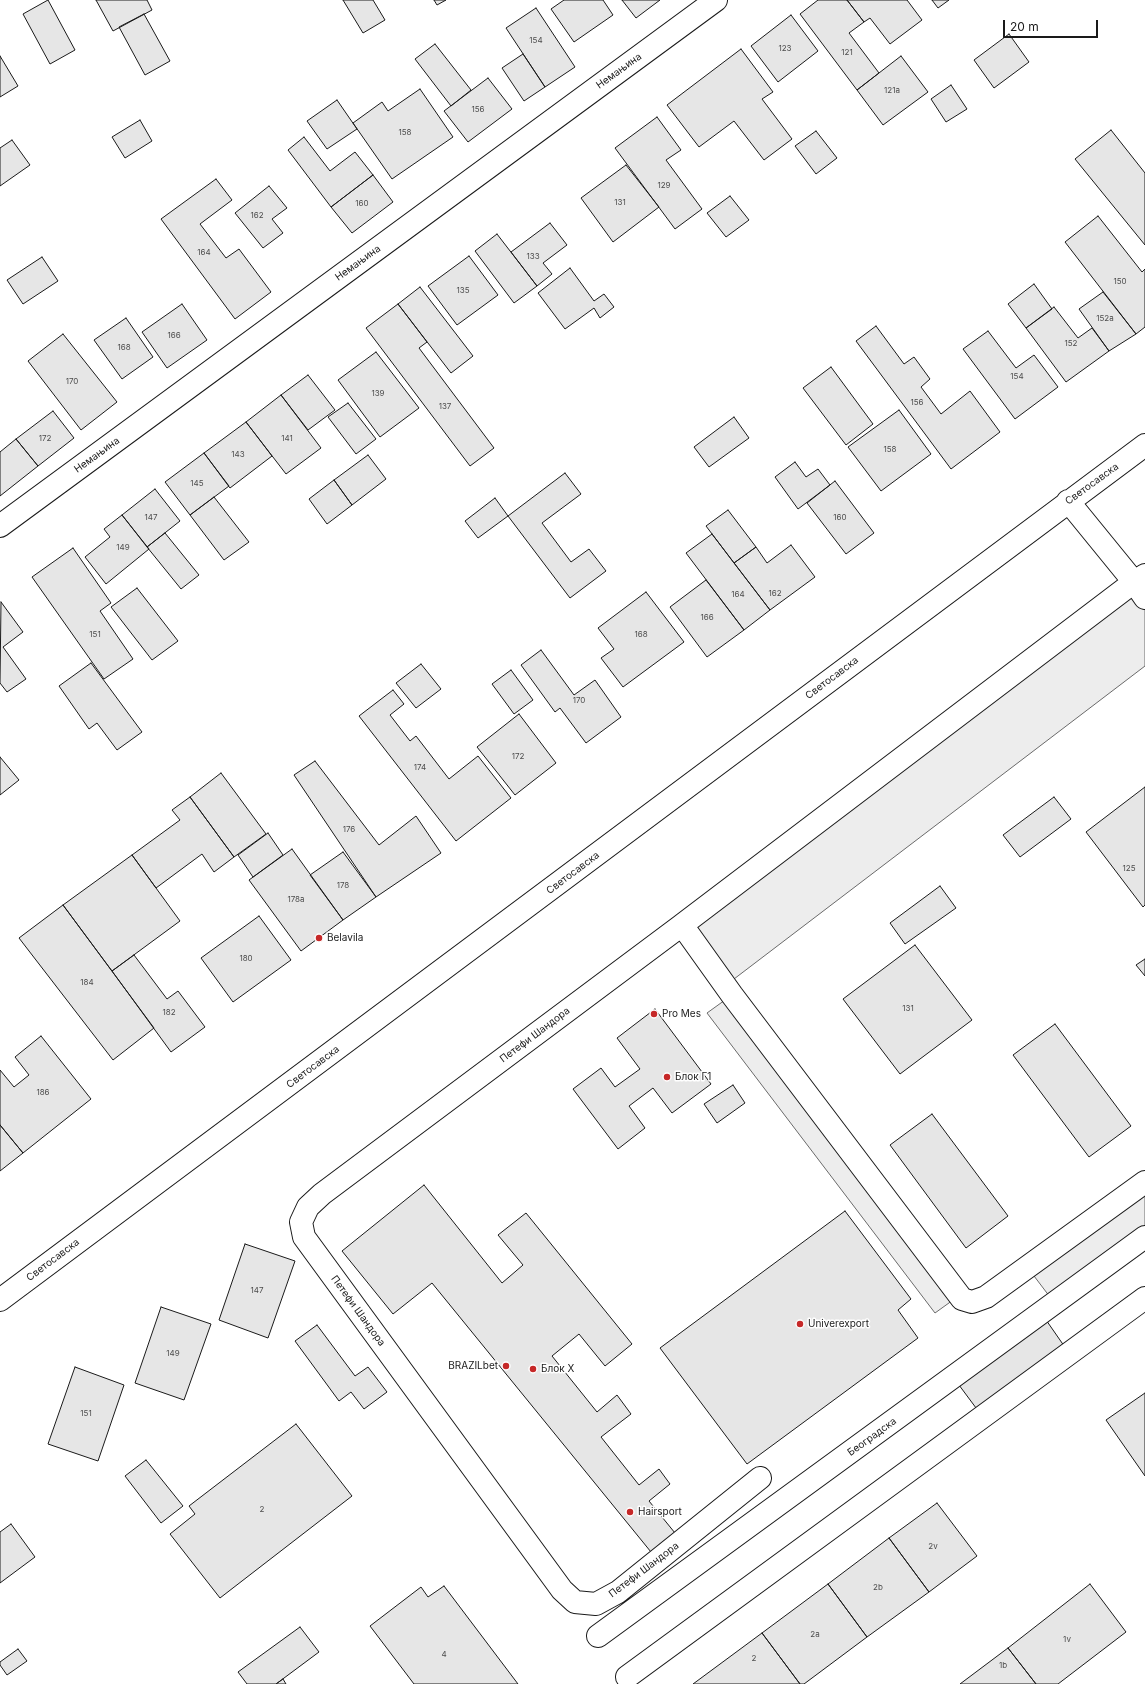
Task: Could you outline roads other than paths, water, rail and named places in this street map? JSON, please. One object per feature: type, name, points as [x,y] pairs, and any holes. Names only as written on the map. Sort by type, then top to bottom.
[{"type":"street","name":"Немањина","points":[[0,526],[716,0]]},
{"type":"street","name":"Светосавска","points":[[0,1300],[1068,501],[1145,445]]},
{"type":"street","points":[[1068,501],[1141,585]]},
{"type":"street","name":"Петефи Шандора","points":[[760,1478],[618,1592],[596,1604],[575,1602],[562,1590],[304,1237],[301,1222],[308,1208],[322,1194],[1141,585]]},
{"type":"street","points":[[682,925],[732,995],[962,1298],[972,1302],[986,1297],[1145,1182]]},
{"type":"street","name":"Београдска","points":[[598,1636],[1145,1238]]},
{"type":"street","points":[[627,1677],[1145,1298]]},
{"type":"place","name":"Belavila","points":[[319,938]]},
{"type":"place","name":"Pro Mes","points":[[654,1014]]},
{"type":"place","name":"Блок Г1","points":[[667,1077]]},
{"type":"place","name":"Univerexport","points":[[800,1324]]},
{"type":"place","name":"BRAZILbet","points":[[506,1366]]},
{"type":"place","name":"Блок Х","points":[[533,1369]]},
{"type":"place","name":"Hairsport","points":[[630,1512]]}]
